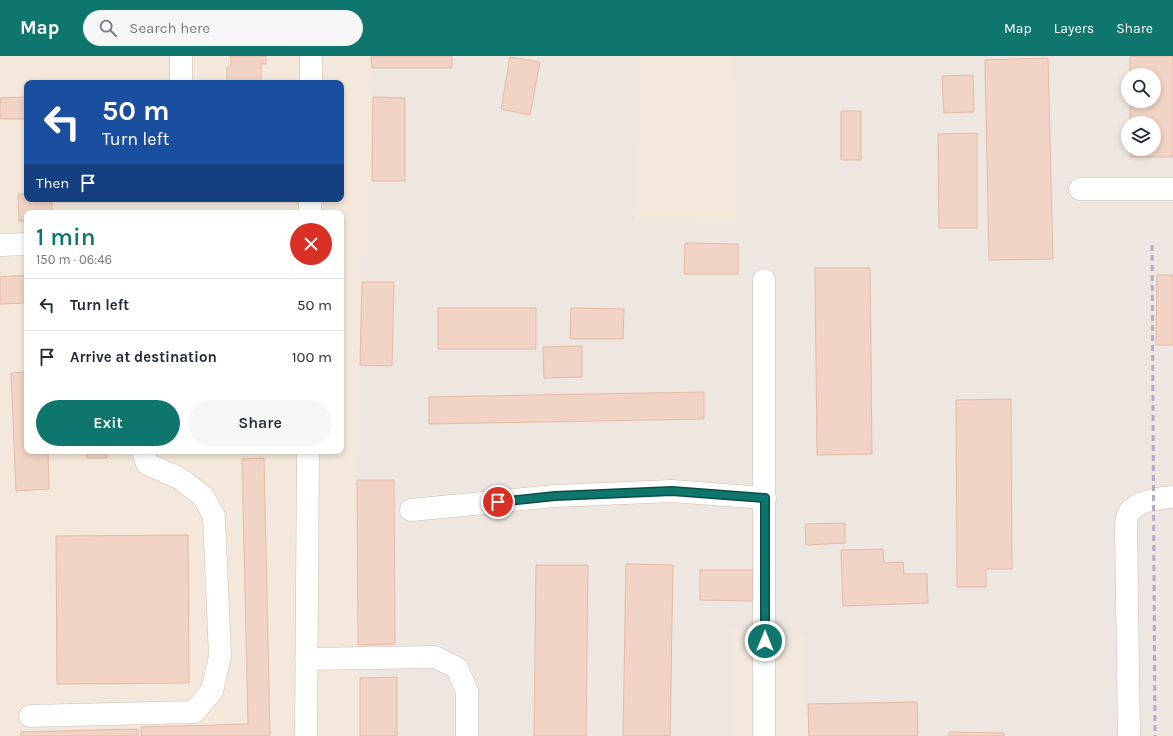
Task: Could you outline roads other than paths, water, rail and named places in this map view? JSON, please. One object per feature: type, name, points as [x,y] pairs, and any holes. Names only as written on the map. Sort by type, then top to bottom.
[{"type":"street","points":[[181,56],[181,80]]},
{"type":"street","points":[[311,56],[311,80]]},
{"type":"street","points":[[1080,189],[1173,189]]},
{"type":"street","points":[[0,245],[24,244]]},
{"type":"street","points":[[764,280],[764,736]]},
{"type":"street","points":[[30,716],[194,712],[212,691],[220,656],[214,516],[203,496],[179,478],[147,464],[144,454]]},
{"type":"street","points":[[306,736],[308,454]]},
{"type":"street","points":[[411,510],[555,496],[672,491],[765,498]]},
{"type":"street","points":[[1129,736],[1126,527],[1128,515],[1134,507],[1144,502],[1173,497]]},
{"type":"street","points":[[306,659],[435,657],[457,668],[467,691],[467,736]]},
{"type":"railway","points":[[1152,245],[1155,736]]}]
